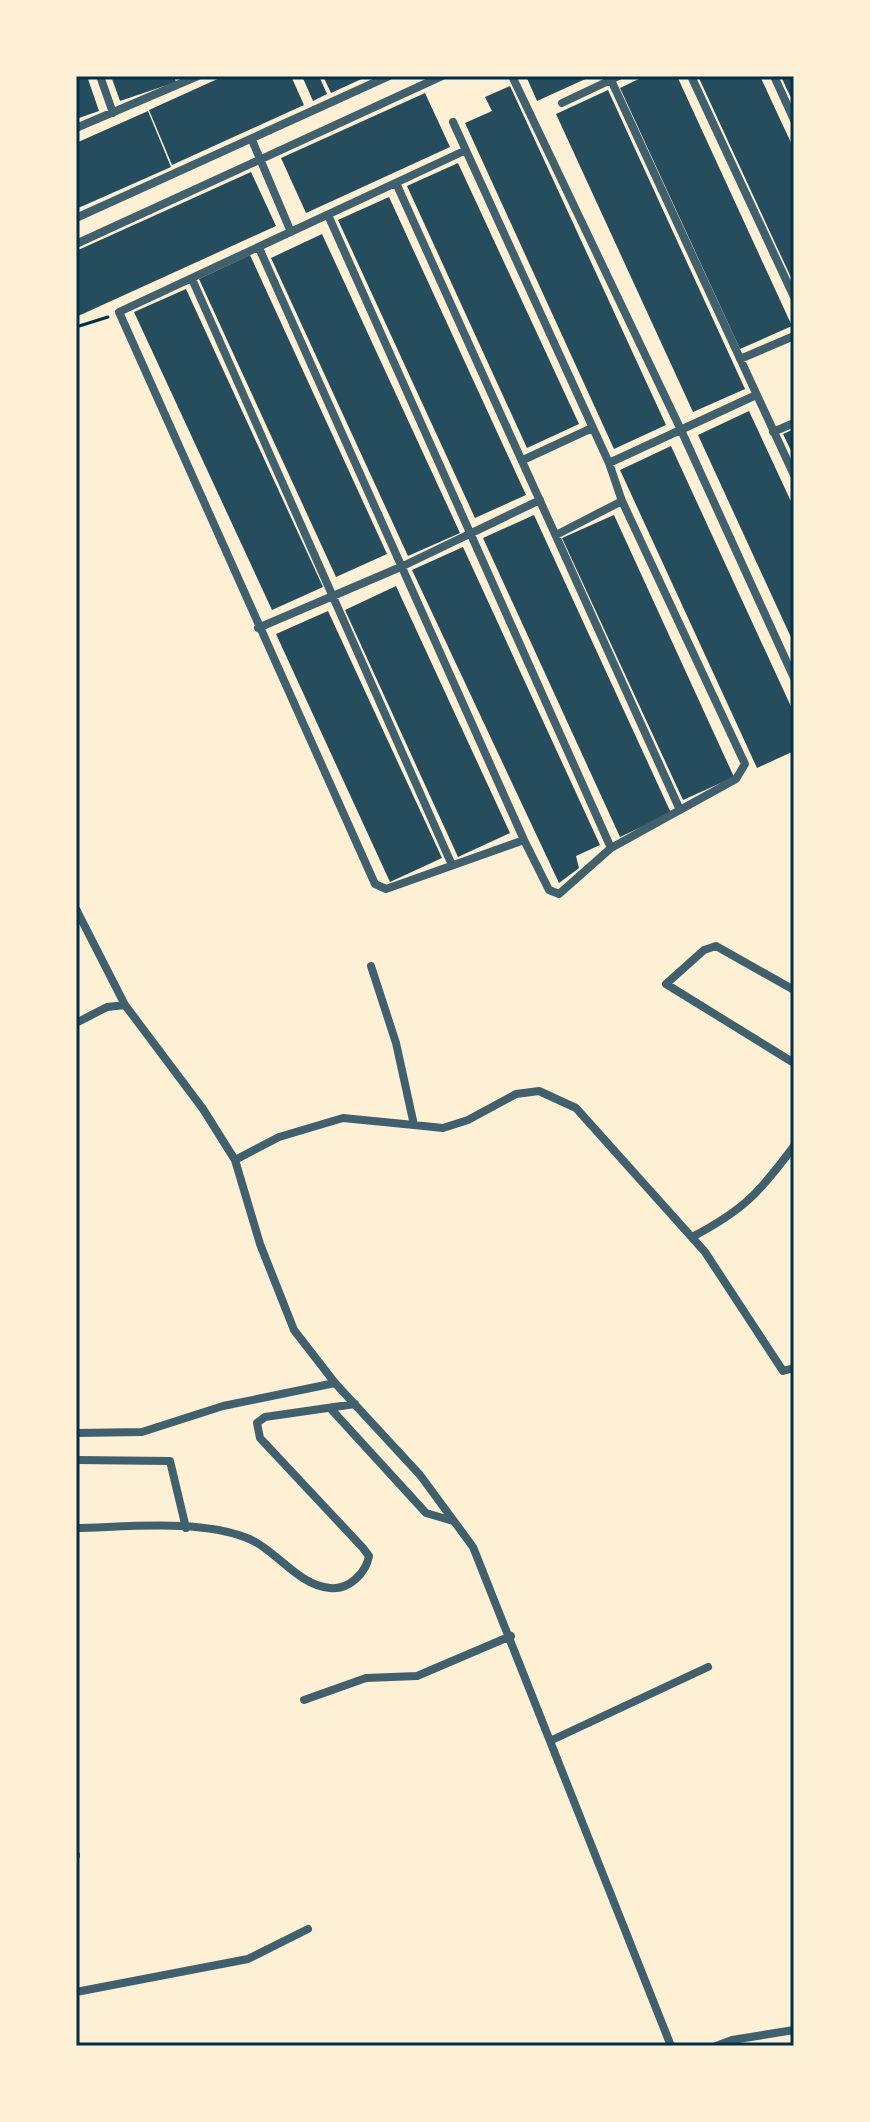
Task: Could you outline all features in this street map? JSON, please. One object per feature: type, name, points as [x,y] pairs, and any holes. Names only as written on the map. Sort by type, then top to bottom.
[{"type":"street","points":[[100,76],[113,113]]},
{"type":"street","points":[[76,128],[187,78],[198,76]]},
{"type":"street","points":[[76,218],[389,76]]},
{"type":"street","points":[[76,244],[442,76]]},
{"type":"street","points":[[512,76],[681,430],[794,678]]},
{"type":"street","points":[[691,76],[794,297]]},
{"type":"street","points":[[774,76],[794,120]]},
{"type":"street","points":[[562,103],[615,78],[754,396],[794,475]]},
{"type":"street","points":[[259,248],[524,840],[549,890],[559,894],[611,848],[736,779],[745,764],[622,501],[609,463],[453,122]]},
{"type":"street","points":[[252,140],[291,232]]},
{"type":"street","points":[[464,151],[119,312],[375,884],[386,889],[524,840]]},
{"type":"street","points":[[396,183],[680,810]]},
{"type":"street","points":[[328,215],[611,848]]},
{"type":"street","points":[[192,279],[452,865]]},
{"type":"street","points":[[740,359],[794,336]]},
{"type":"street","points":[[609,463],[754,396]]},
{"type":"street","points":[[773,432],[794,423]]},
{"type":"street","points":[[523,460],[592,428]]},
{"type":"street","points":[[258,628],[403,566],[540,500]]},
{"type":"street","points":[[556,535],[622,501]]},
{"type":"street","points":[[76,909],[125,1005],[203,1109],[235,1160],[280,1300],[294,1330],[335,1383],[420,1475],[473,1547],[511,1636],[671,2046]]},
{"type":"street","points":[[794,990],[716,946],[704,950],[666,984],[794,1063]]},
{"type":"street","points":[[371,966],[396,1043],[414,1125]]},
{"type":"street","points":[[76,1023],[107,1007],[125,1005]]},
{"type":"street","points":[[235,1160],[291,1133],[343,1118],[443,1128],[468,1120],[516,1094],[539,1091],[576,1108],[599,1130],[692,1237],[781,1369],[786,1372],[794,1368]]},
{"type":"street","points":[[692,1237],[744,1206],[762,1190],[794,1146]]},
{"type":"street","points":[[76,1433],[142,1432],[223,1406],[335,1383]]},
{"type":"street","points":[[76,1528],[216,1530],[249,1538],[312,1583],[333,1589],[355,1580],[367,1569],[369,1556],[260,1438],[256,1429],[257,1423],[265,1417],[355,1404]]},
{"type":"street","points":[[330,1408],[426,1513],[454,1521]]},
{"type":"street","points":[[76,1460],[170,1461],[186,1528]]},
{"type":"street","points":[[304,1700],[366,1678],[417,1676],[511,1636]]},
{"type":"street","points":[[552,1740],[708,1667]]},
{"type":"street","points":[[76,1992],[248,1959],[308,1929]]},
{"type":"street","points":[[716,2046],[732,2040],[794,2030]]},
{"type":"path","points":[[76,327],[119,312]]},
{"type":"building","points":[[76,76],[87,76],[99,111],[76,119]]},
{"type":"building","points":[[111,76],[174,76],[176,82],[120,101]]},
{"type":"building","points":[[224,76],[291,76],[304,105],[172,165],[149,110]]},
{"type":"building","points":[[302,76],[319,76],[327,94],[313,101]]},
{"type":"building","points":[[323,76],[368,76],[331,93]]},
{"type":"building","points":[[526,76],[592,76],[537,101]]},
{"type":"building","points":[[645,76],[677,76],[792,326],[740,349],[620,88]]},
{"type":"building","points":[[698,76],[760,76],[794,149],[794,284]]},
{"type":"building","points":[[781,76],[794,76],[794,104],[784,83]]},
{"type":"building","points":[[510,86],[666,425],[614,449],[465,123],[492,111],[485,97]]},
{"type":"building","points":[[608,90],[745,389],[693,412],[556,114]]},
{"type":"building","points":[[425,93],[450,147],[306,213],[281,158]]},
{"type":"building","points":[[148,111],[171,167],[76,209],[76,143]]},
{"type":"building","points":[[458,163],[579,424],[527,448],[407,186]]},
{"type":"building","points":[[251,172],[276,226],[76,317],[76,251]]},
{"type":"building","points":[[389,197],[526,495],[475,518],[338,220]]},
{"type":"building","points":[[322,234],[460,533],[408,556],[271,258]]},
{"type":"building","points":[[250,255],[387,554],[336,577],[199,279]]},
{"type":"building","points":[[186,289],[323,587],[272,610],[134,312]]},
{"type":"building","points":[[749,411],[794,508],[794,644],[698,435]]},
{"type":"building","points":[[794,429],[794,457],[783,434]]},
{"type":"building","points":[[671,446],[794,713],[794,751],[757,768],[620,470]]},
{"type":"building","points":[[534,515],[671,813],[620,837],[483,538]]},
{"type":"building","points":[[614,515],[734,777],[683,800],[562,538]]},
{"type":"building","points":[[463,547],[600,845],[576,856],[579,868],[559,883],[412,570]]},
{"type":"building","points":[[396,586],[510,833],[458,857],[345,610]]},
{"type":"building","points":[[328,611],[442,858],[390,882],[276,634]]}]
